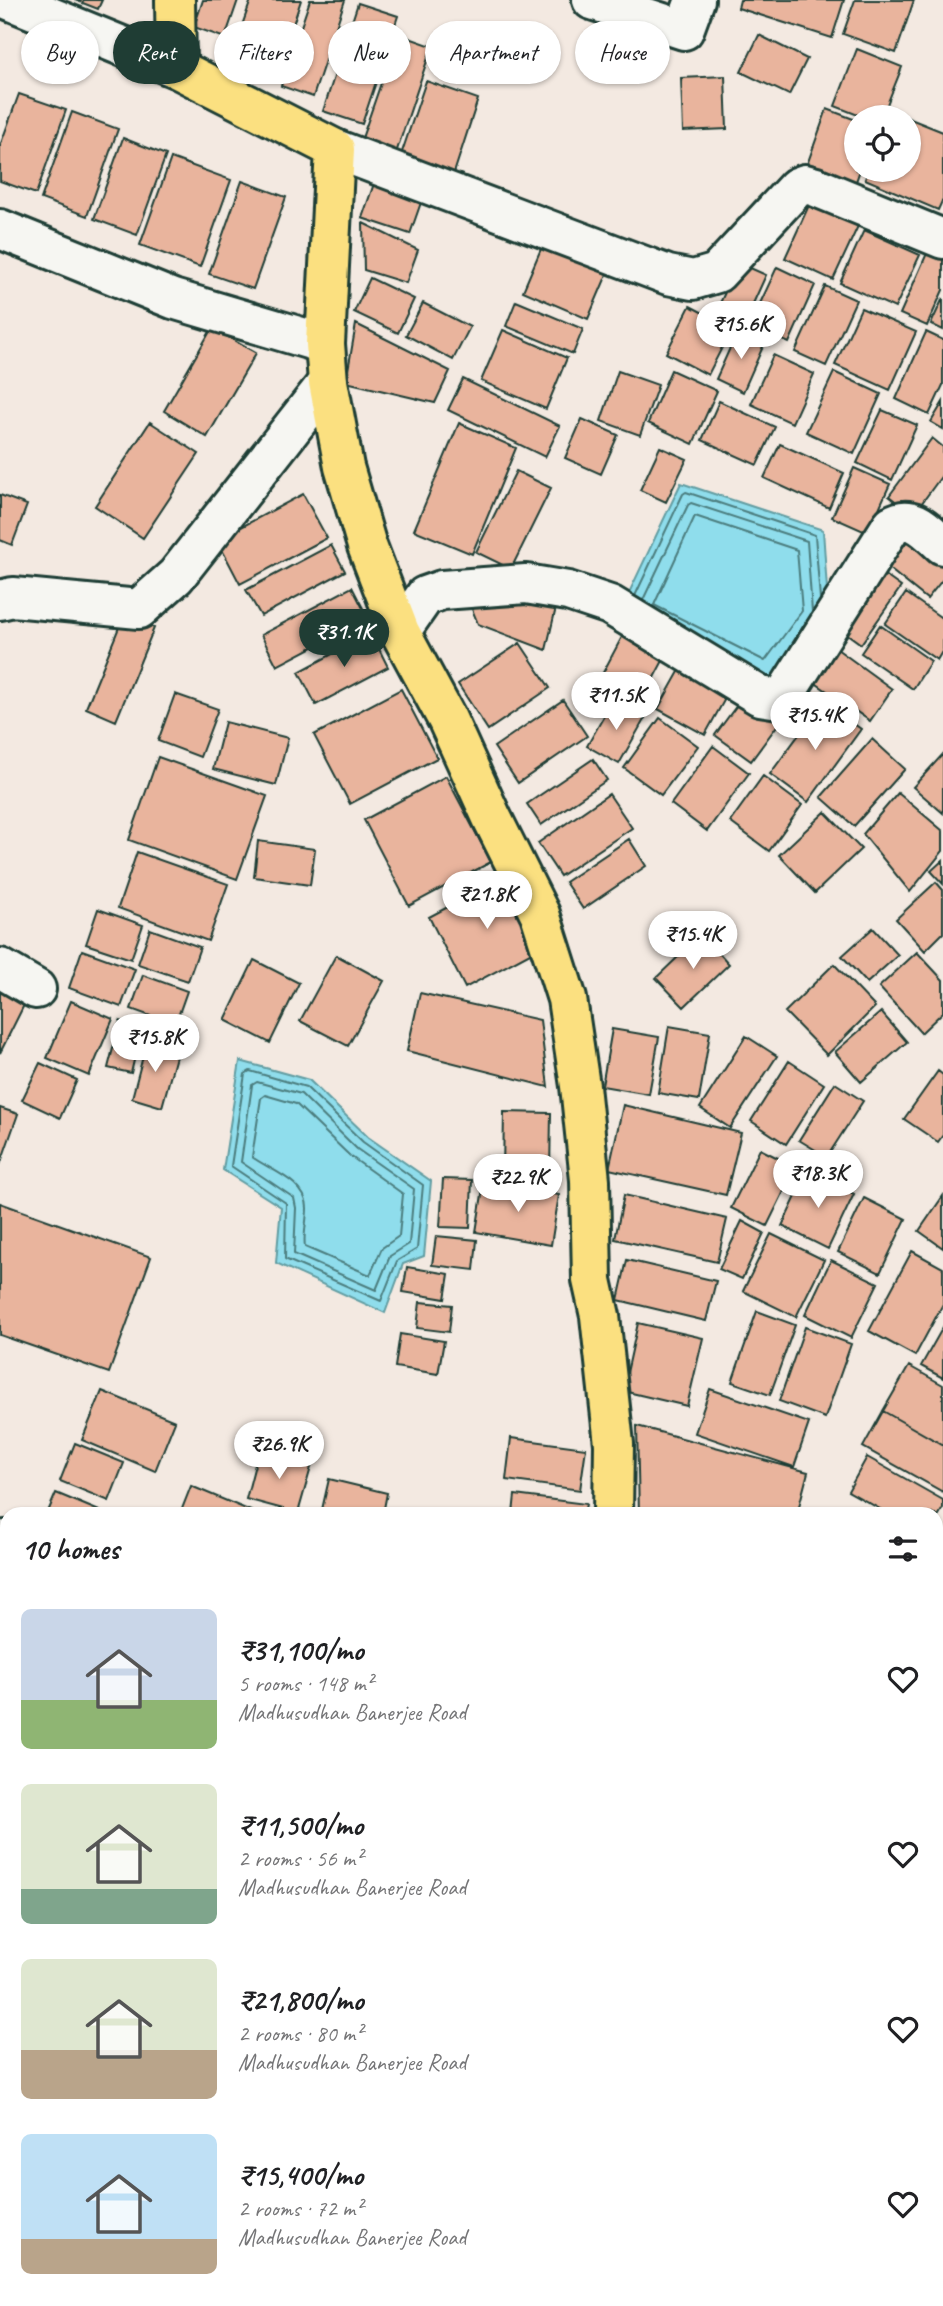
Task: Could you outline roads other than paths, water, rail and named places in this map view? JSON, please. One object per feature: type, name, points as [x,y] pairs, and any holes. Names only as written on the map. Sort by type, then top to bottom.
[{"type":"main road","points":[[175,0],[175,21]]},
{"type":"main road","points":[[200,80],[335,149],[325,344],[328,382],[344,467],[367,546],[400,632],[447,719],[540,914],[567,999],[590,1180],[592,1280],[600,1316],[614,1444],[613,1507]]},
{"type":"street","points":[[9,0],[113,42]]},
{"type":"street","points":[[592,0],[684,30],[695,0]]},
{"type":"street","points":[[335,149],[668,275],[693,281],[717,273],[797,187],[805,184],[943,239]]},
{"type":"street","points":[[0,229],[173,299],[325,344]]},
{"type":"street","points":[[0,600],[13,597],[139,609],[176,576],[328,382]]},
{"type":"street","points":[[400,632],[425,596],[442,590],[526,584],[568,591],[610,605],[760,696],[779,699],[787,691],[892,525],[901,520],[916,521],[943,545]]},
{"type":"street","points":[[0,968],[36,989]]},
{"type":"water","points":[[681,483],[823,530],[829,619],[772,696],[618,616]]},
{"type":"water","points":[[240,1061],[309,1080],[368,1137],[431,1181],[424,1256],[403,1264],[385,1313],[276,1263],[281,1207],[223,1170]]}]
